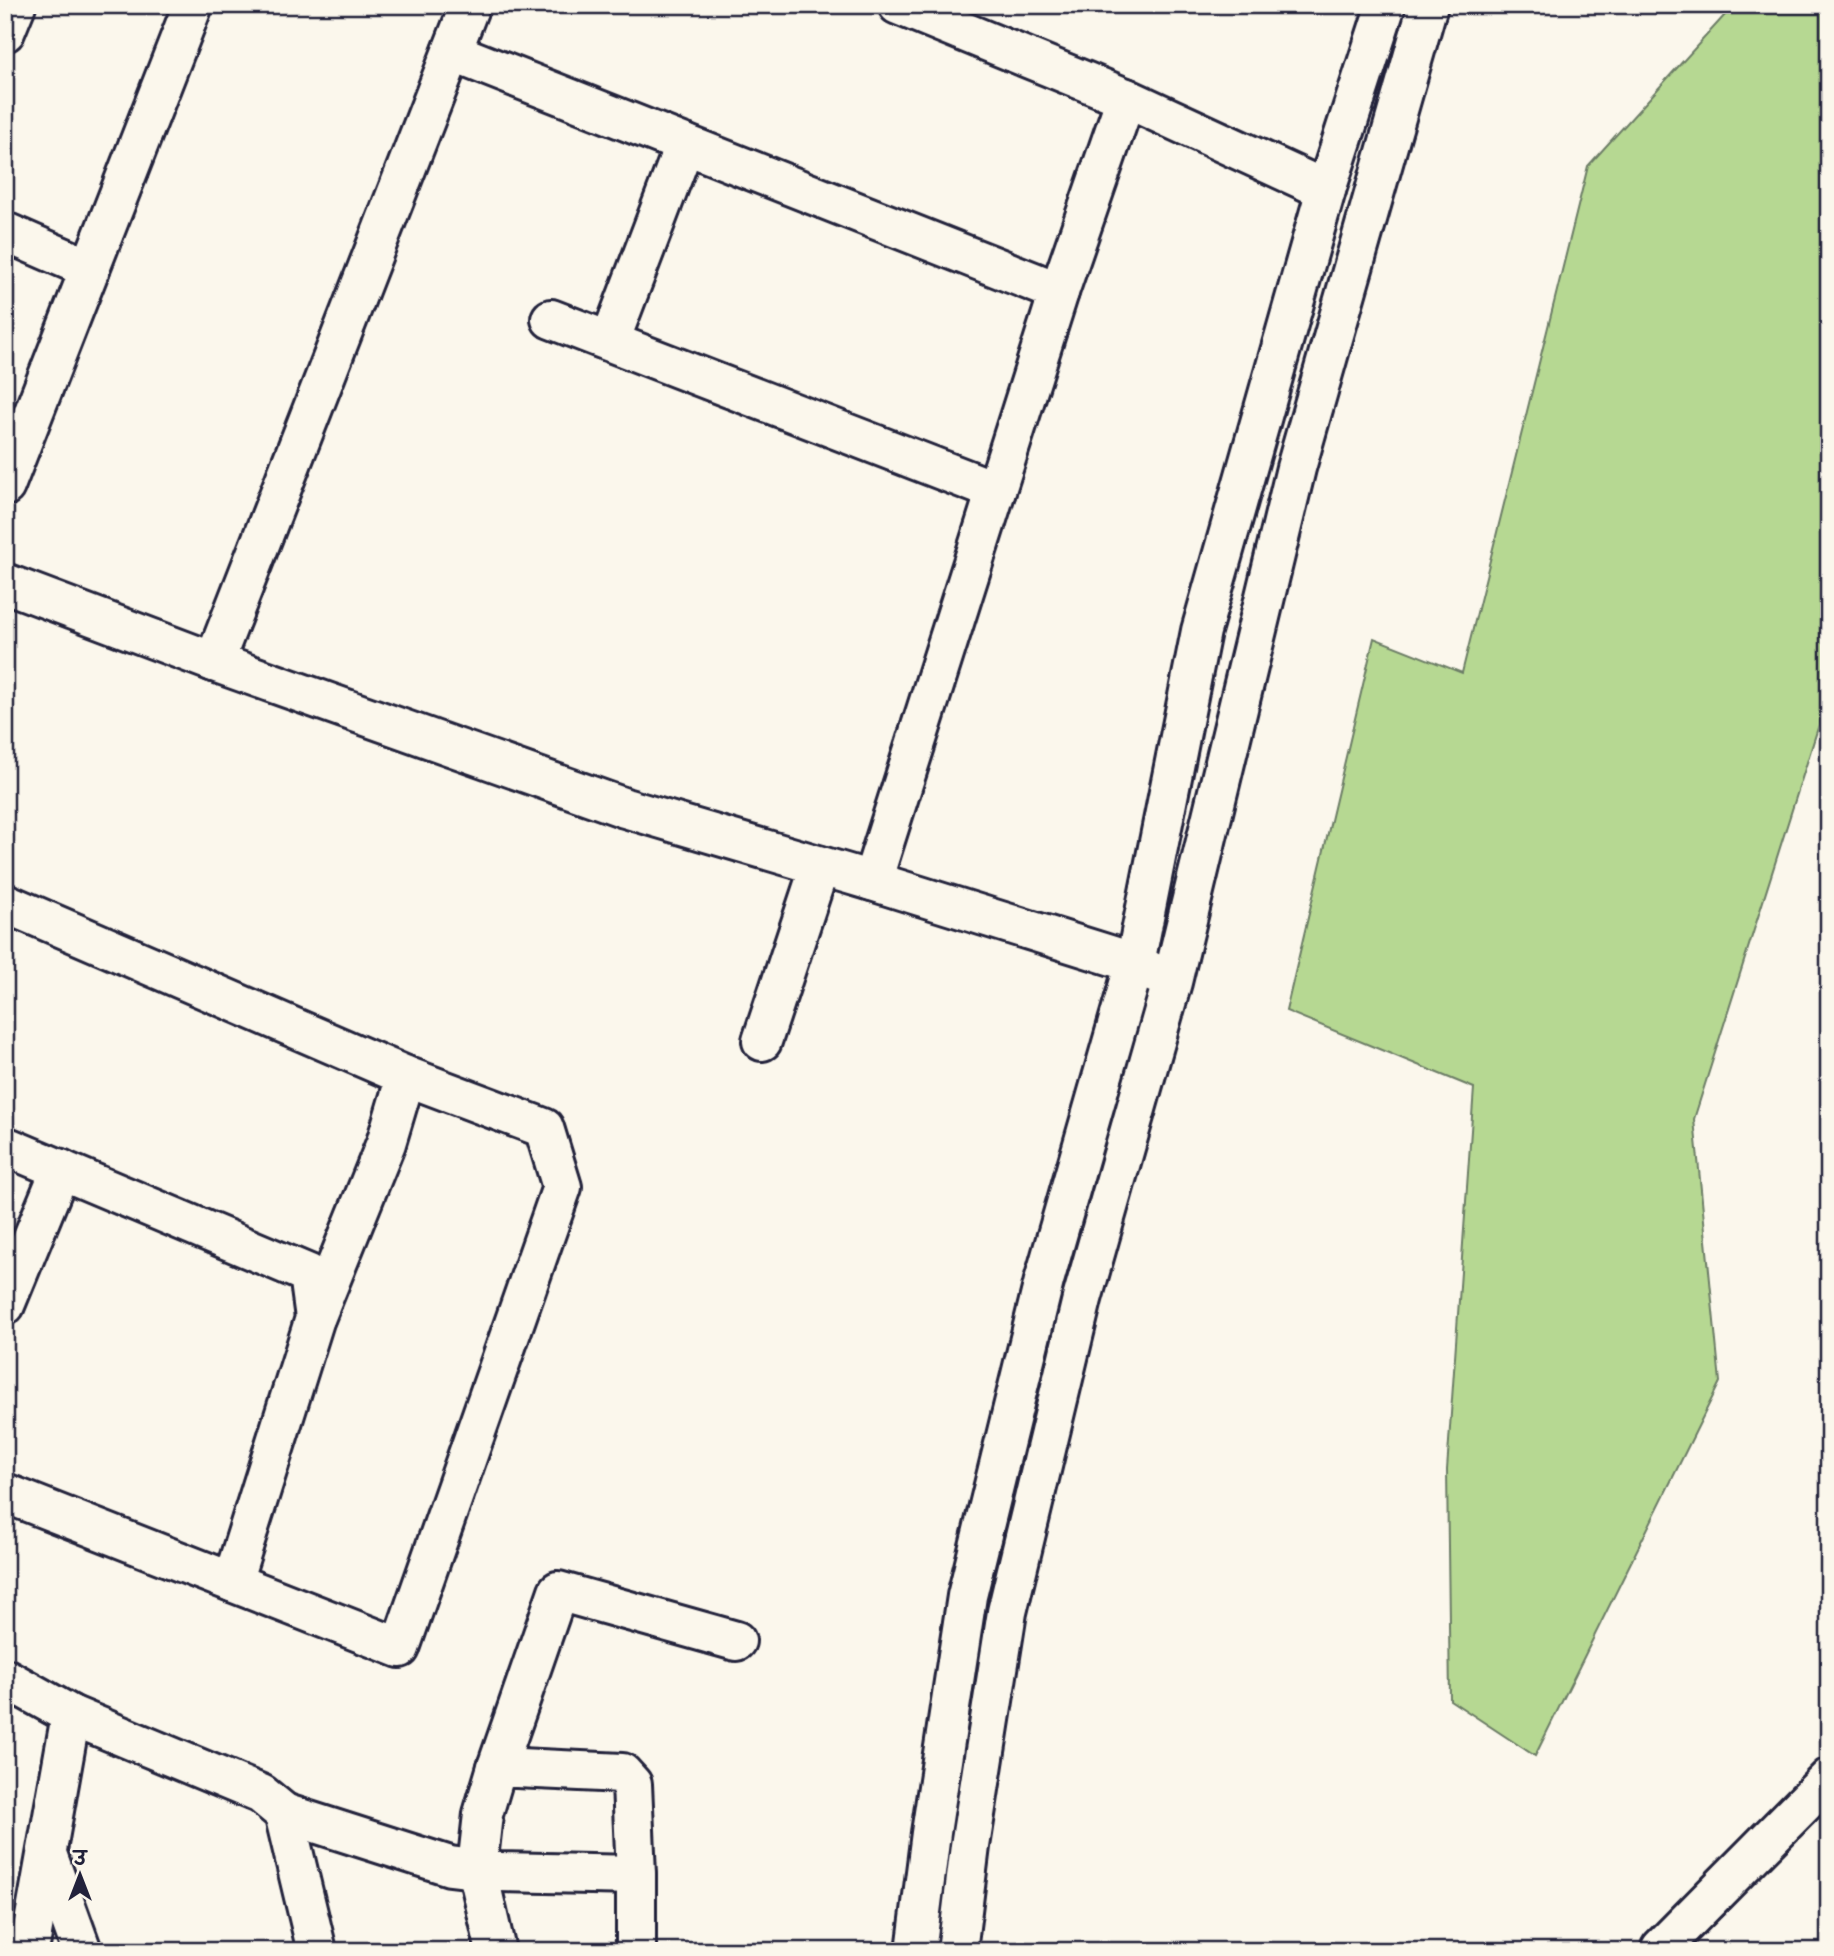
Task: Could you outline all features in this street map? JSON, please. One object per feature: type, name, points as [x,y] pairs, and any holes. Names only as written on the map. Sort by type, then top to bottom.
[{"type":"street","points":[[5,32],[16,5]]},
{"type":"street","points":[[5,486],[193,5]]},
{"type":"street","points":[[214,662],[470,5]]},
{"type":"street","points":[[898,5],[1126,98],[1326,190]]},
{"type":"street","points":[[916,1951],[967,1596],[1044,1281],[1135,963],[1201,631],[1326,190],[1386,5]]},
{"type":"street","points":[[957,1951],[970,1846],[1007,1612],[1082,1299],[1172,982],[1296,468],[1428,5]]},
{"type":"street","points":[[452,52],[1059,292]]},
{"type":"street","points":[[872,881],[1059,292],[1126,98]]},
{"type":"street","points":[[610,341],[685,144]]},
{"type":"street","points":[[5,232],[90,269]]},
{"type":"street","points":[[551,319],[996,491]]},
{"type":"street","points":[[5,583],[214,662],[625,808],[1135,963],[1172,982]]},
{"type":"street","points":[[762,1041],[820,866]]},
{"type":"street","points":[[5,903],[406,1076],[544,1128],[562,1186],[400,1648],[5,1493]]},
{"type":"street","points":[[232,1582],[315,1318],[386,1143],[406,1076]]},
{"type":"street","points":[[5,1146],[309,1275],[315,1318]]},
{"type":"street","points":[[5,1305],[61,1169]]},
{"type":"street","points":[[496,1951],[477,1868],[484,1814],[497,1767],[558,1591],[736,1641]]},
{"type":"street","points":[[5,1678],[71,1715],[261,1794],[284,1813],[450,1866],[500,1872],[636,1875]]},
{"type":"street","points":[[29,1951],[71,1715]]},
{"type":"street","points":[[497,1767],[622,1773],[632,1784],[636,1951]]},
{"type":"street","points":[[1663,1951],[1661,1948],[1707,1900],[1829,1779]]},
{"type":"street","points":[[284,1813],[317,1951]]},
{"type":"street","points":[[47,1852],[82,1951]]},
{"type":"green space","points":[[1734,5],[1829,5],[1829,693],[1694,1119],[1720,1382],[1535,1756],[1450,1700],[1447,1470],[1474,1088],[1286,1011],[1374,638],[1462,673],[1588,166]]}]
